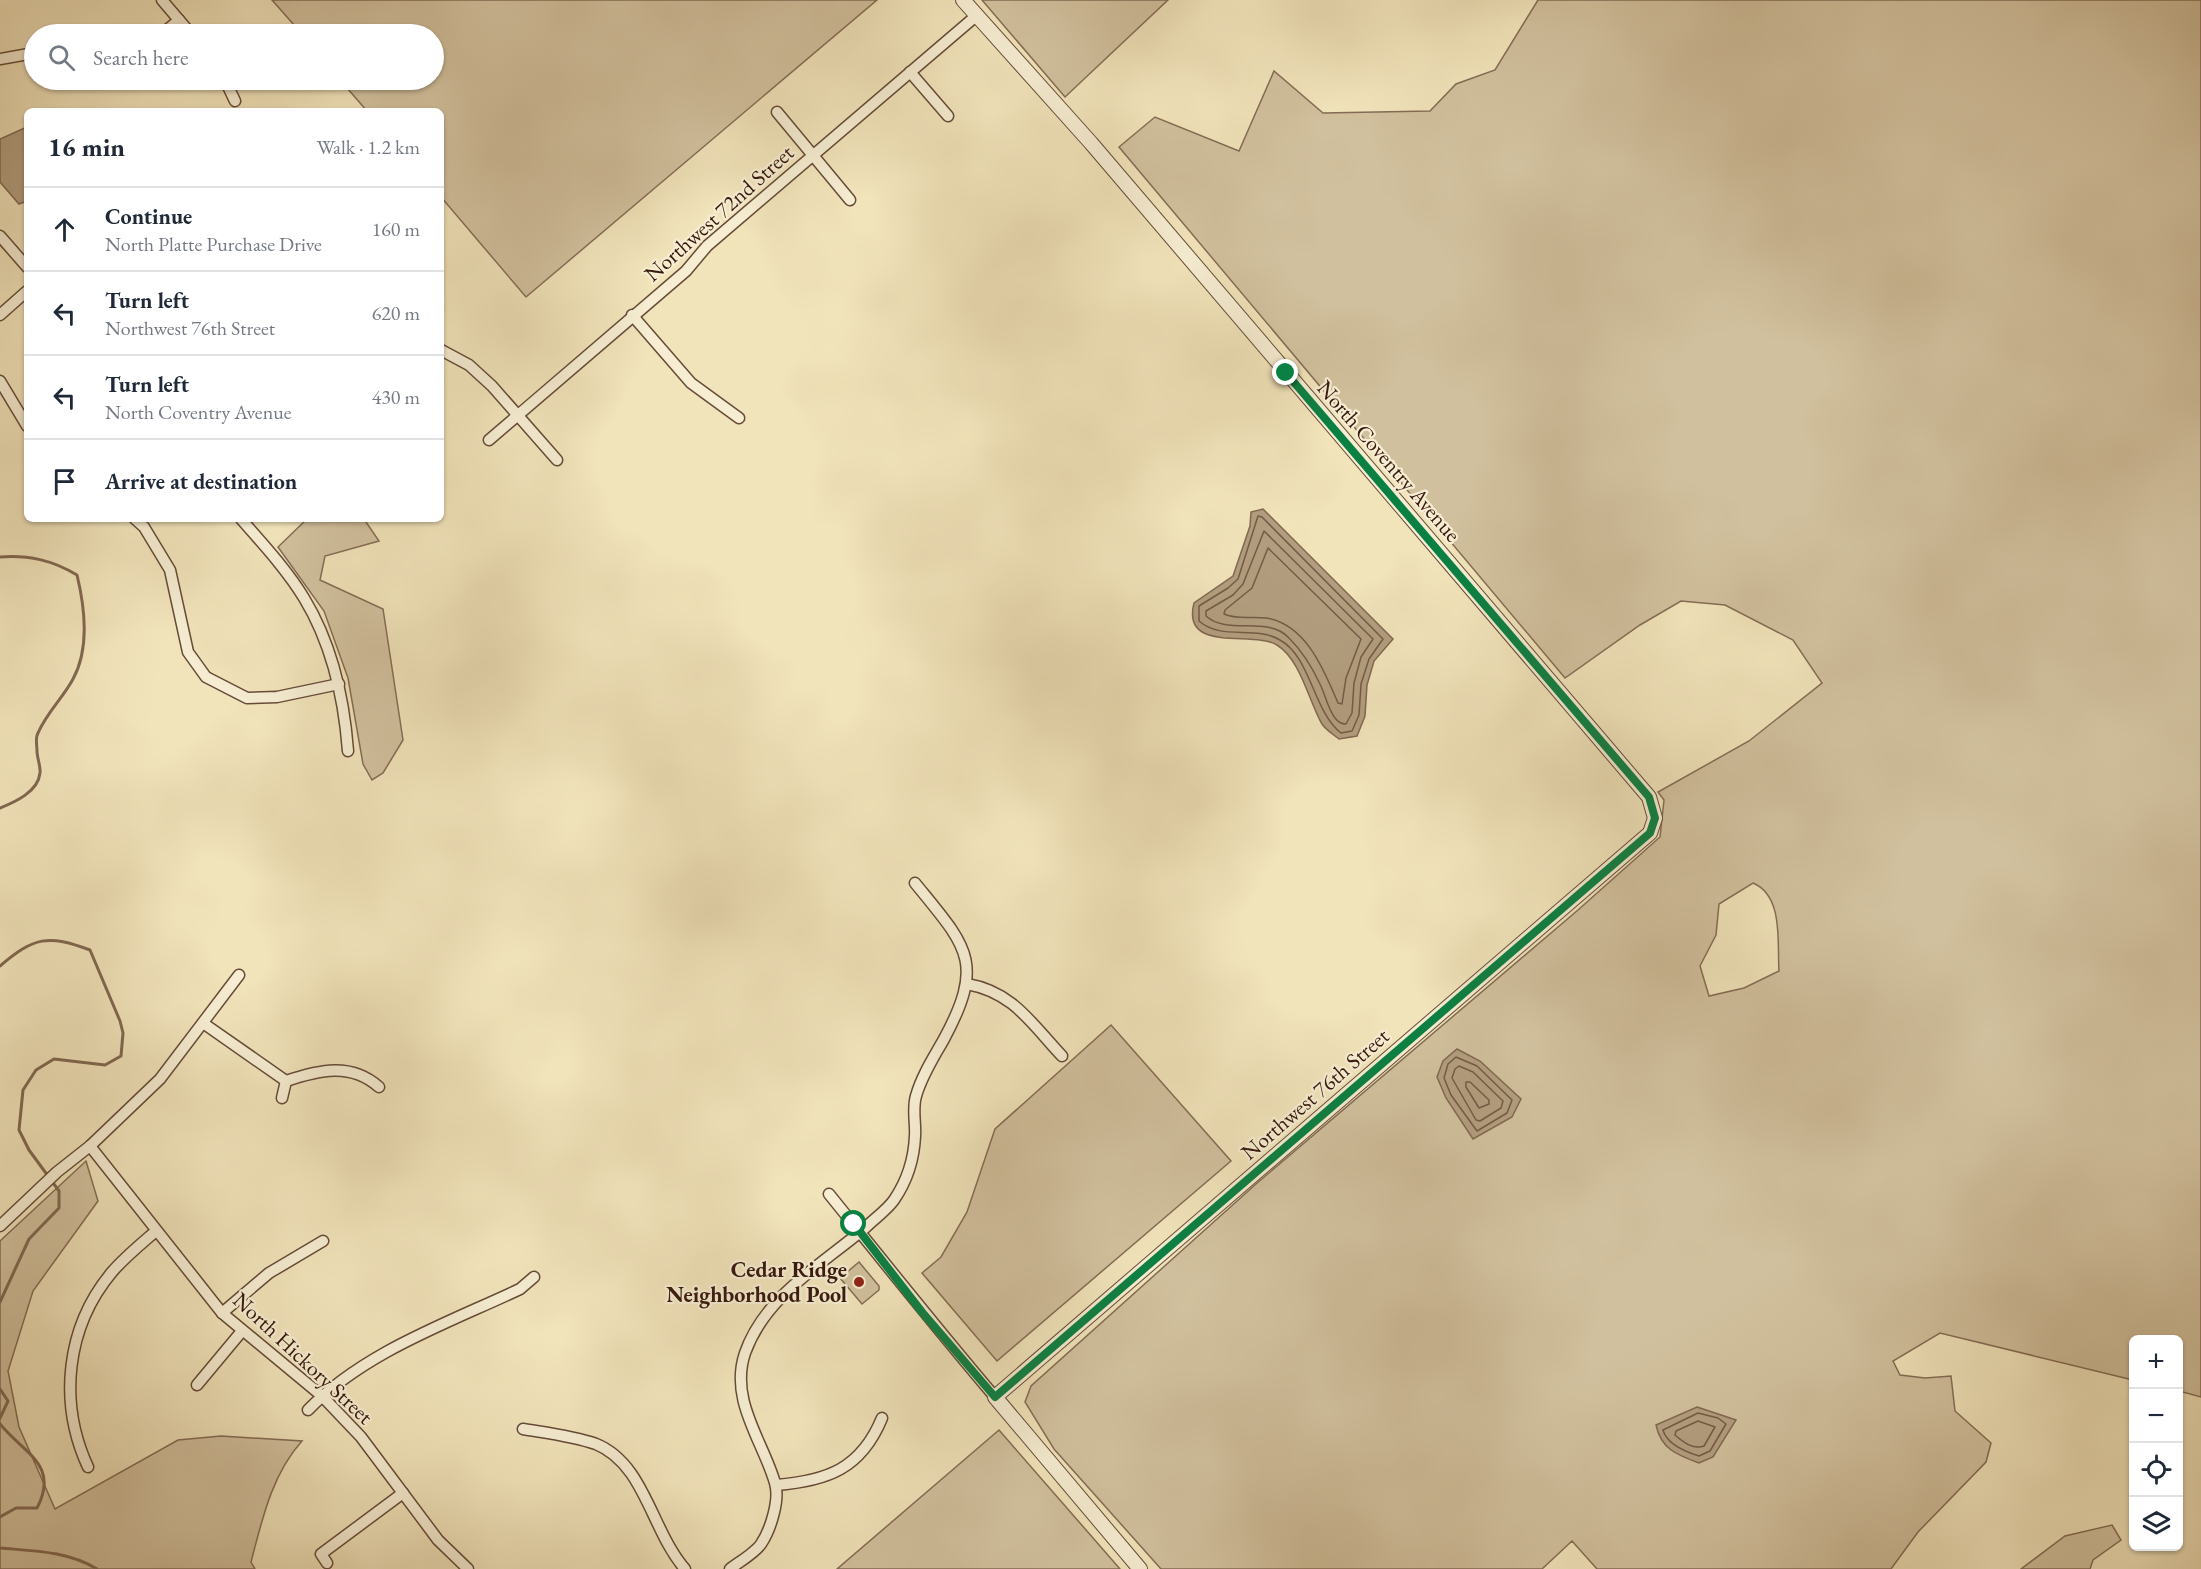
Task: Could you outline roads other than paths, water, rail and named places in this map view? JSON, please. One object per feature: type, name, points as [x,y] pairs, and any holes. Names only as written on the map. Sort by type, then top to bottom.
[{"type":"street","points":[[162,0],[182,24]]},
{"type":"street","name":"North Coventry Avenue","points":[[963,0],[1091,143],[1570,703],[1649,797],[1655,818]]},
{"type":"street","name":"Northwest 72nd Street","points":[[489,440],[686,271],[707,246],[976,16]]},
{"type":"street","points":[[174,24],[179,20]]},
{"type":"street","points":[[0,59],[24,55]]},
{"type":"street","points":[[910,72],[948,116]]},
{"type":"street","points":[[230,90],[235,101]]},
{"type":"street","points":[[777,112],[850,200]]},
{"type":"street","points":[[0,236],[24,264]]},
{"type":"street","points":[[0,315],[24,294]]},
{"type":"street","points":[[632,315],[691,383],[740,418]]},
{"type":"street","points":[[444,352],[469,365],[492,386],[557,460]]},
{"type":"street","points":[[0,381],[24,421]]},
{"type":"street","points":[[138,522],[144,527],[170,570],[188,652],[206,677],[247,698],[277,697],[339,684]]},
{"type":"street","points":[[243,522],[304,598],[325,642],[339,684],[345,715],[348,751]]},
{"type":"street","name":"Northwest 76th Street","points":[[995,1397],[1650,833],[1655,818]]},
{"type":"street","points":[[730,1569],[761,1545],[774,1510],[776,1485],[753,1434],[741,1380],[744,1356],[755,1328],[776,1300],[894,1201],[910,1170],[915,1135],[916,1098],[924,1076],[961,1006],[967,984],[967,966],[961,944],[915,883]]},
{"type":"street","points":[[0,1226],[57,1172],[90,1146],[160,1079],[239,975]]},
{"type":"street","points":[[967,984],[985,987],[1006,996],[1062,1056]]},
{"type":"street","points":[[203,1023],[286,1081],[337,1069],[360,1074],[379,1087]]},
{"type":"street","points":[[282,1098],[286,1081]]},
{"type":"street","name":"North Hickory Street","points":[[90,1146],[222,1313],[322,1396],[361,1437],[438,1540],[468,1569]]},
{"type":"street","points":[[829,1194],[861,1231],[922,1312],[1140,1569]]},
{"type":"street","points":[[88,1467],[78,1441],[70,1402],[71,1361],[75,1341],[99,1289],[126,1257],[156,1231]]},
{"type":"street","points":[[222,1313],[269,1273],[323,1242]]},
{"type":"street","points":[[308,1410],[322,1396],[386,1353],[520,1289],[534,1277]]},
{"type":"street","points":[[197,1385],[242,1331]]},
{"type":"street","points":[[776,1485],[818,1479],[847,1467],[864,1450],[882,1418]]},
{"type":"street","points":[[523,1429],[579,1439],[596,1444],[615,1456],[635,1478],[666,1545],[685,1569]]},
{"type":"street","points":[[327,1563],[321,1554],[403,1493]]},
{"type":"water","points":[[24,128],[24,202],[19,204],[0,182],[0,139]]},
{"type":"water","points":[[1263,509],[1393,639],[1374,661],[1367,685],[1365,716],[1357,736],[1339,739],[1324,726],[1298,671],[1285,652],[1277,645],[1266,641],[1208,635],[1198,629],[1193,619],[1194,603],[1233,576],[1250,526],[1251,512]]},
{"type":"water","points":[[1457,1049],[1480,1061],[1521,1099],[1512,1117],[1473,1139],[1446,1098],[1437,1077],[1443,1061]]},
{"type":"water","points":[[1697,1407],[1736,1420],[1713,1457],[1699,1463],[1671,1450],[1662,1440],[1656,1425]]},
{"type":"waterway","points":[[0,557],[40,560],[77,575],[84,614],[84,641],[78,667],[69,686],[37,735],[40,771],[38,780],[25,795],[0,808]]},
{"type":"waterway","points":[[0,966],[22,949],[42,941],[63,942],[90,950],[123,1033],[121,1056],[105,1065],[54,1059],[36,1070],[23,1090],[19,1130],[29,1150],[59,1191],[59,1208],[29,1239],[0,1302]]},
{"type":"waterway","points":[[0,1389],[8,1401],[0,1418]]},
{"type":"waterway","points":[[0,1424],[36,1460],[44,1480],[43,1493],[37,1508],[16,1508],[0,1517]]},
{"type":"waterway","points":[[0,1548],[62,1555],[97,1569]]},
{"type":"place","name":"Cedar Ridge Neighborhood Pool","points":[[859,1282]]}]
